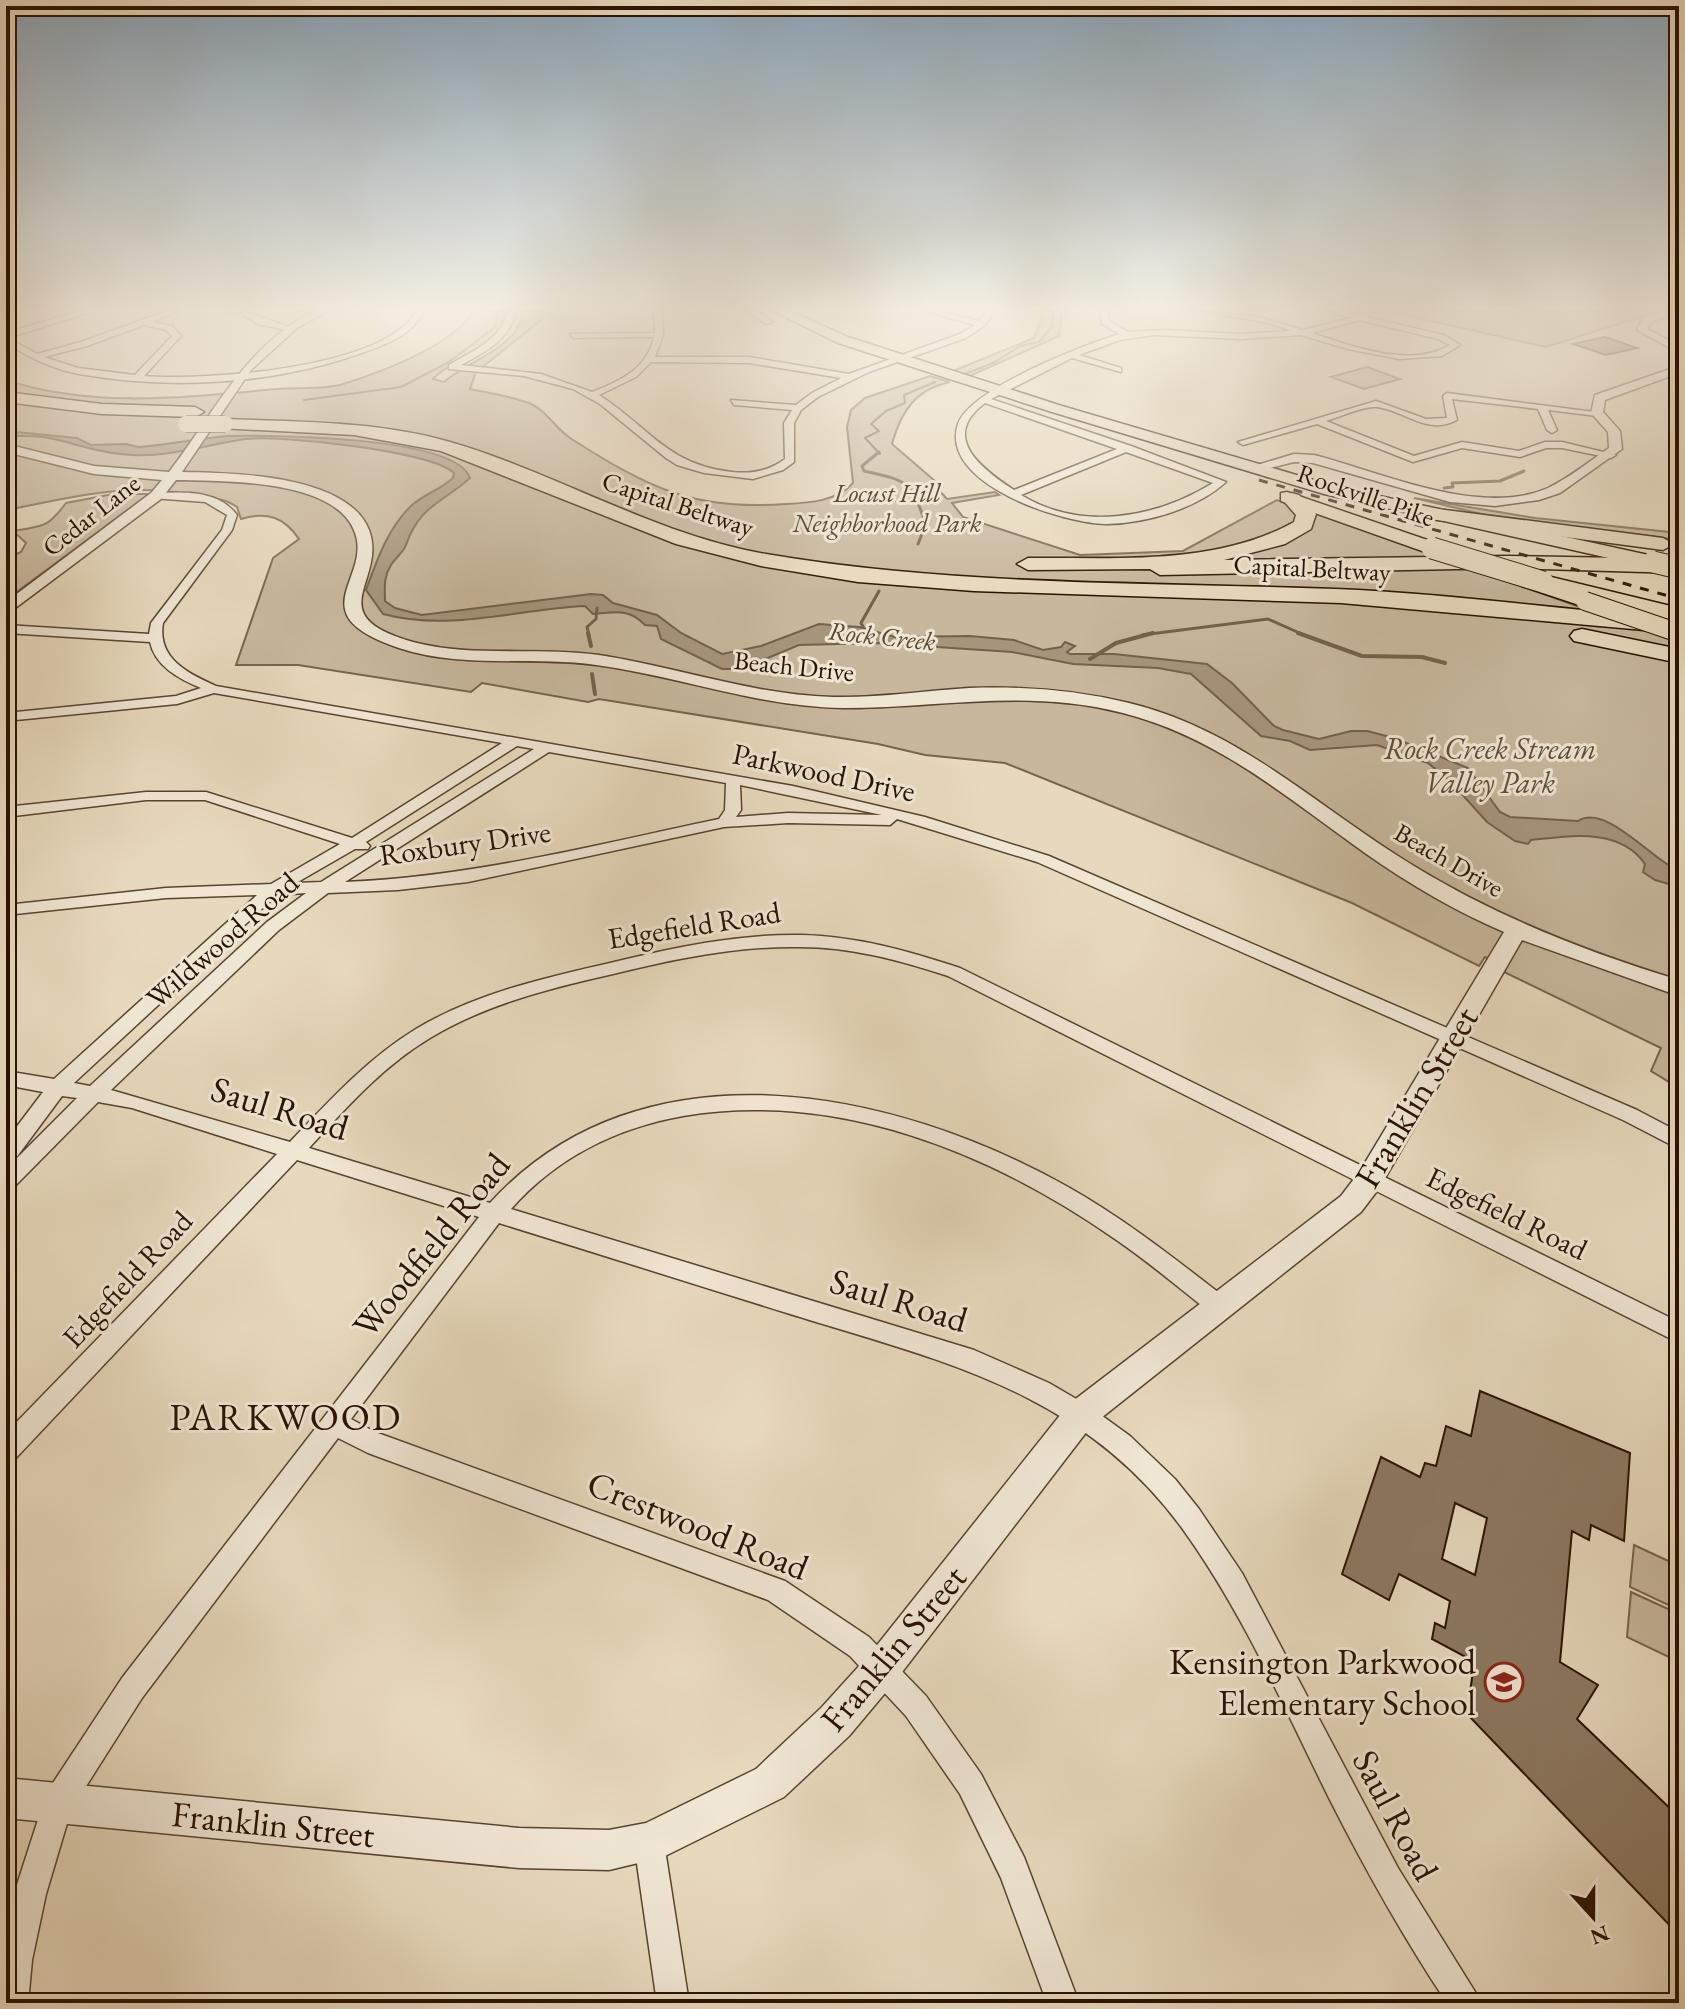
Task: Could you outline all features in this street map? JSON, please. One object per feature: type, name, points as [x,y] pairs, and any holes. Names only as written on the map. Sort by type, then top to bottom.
[{"type":"highway","name":"Capital Beltway","points":[[68,405],[208,420],[354,430],[445,446],[500,465],[645,528],[761,560],[918,581],[1396,600],[1679,630]]},
{"type":"highway","name":"Capital Beltway","points":[[6,414],[86,422],[370,417],[471,435]]},
{"type":"highway","name":"Capital Beltway","points":[[591,482],[673,515]]},
{"type":"highway","points":[[921,562],[1067,564],[1209,556],[1252,548],[1297,531],[1307,520],[1306,514],[1292,499]]},
{"type":"highway","points":[[1422,513],[1679,546]]},
{"type":"highway","name":"Capital Beltway","points":[[782,543],[921,562],[1069,569],[1580,562],[1679,568]]},
{"type":"highway","points":[[1432,548],[1536,582],[1679,615]]},
{"type":"highway","points":[[1653,562],[1679,568]]},
{"type":"highway","points":[[1345,565],[1560,572],[1679,586]]},
{"type":"highway","points":[[1076,587],[1400,608],[1572,634],[1679,656]]},
{"type":"main road","name":"Rockville Pike","points":[[1018,405],[1432,548]]},
{"type":"main road","name":"Rockville Pike","points":[[1026,405],[1422,513],[1653,562]]},
{"type":"main road","points":[[1221,457],[1243,460],[1274,456]]},
{"type":"main road","points":[[1536,582],[1585,601],[1679,630]]},
{"type":"street","name":"Cedar Lane","points":[[6,610],[156,496],[178,469],[219,405]]},
{"type":"street","points":[[605,405],[673,458],[699,469],[752,475],[782,468],[790,460],[789,423],[801,405]]},
{"type":"street","points":[[763,405],[797,408]]},
{"type":"street","points":[[979,405],[970,410],[962,428],[961,442],[968,457],[1011,495],[1029,506],[1065,517],[1100,521],[1144,518],[1173,508],[1226,479],[1294,458],[1314,459],[1410,487],[1474,501],[1520,500],[1555,490],[1616,449],[1617,438],[1597,413],[1523,405]]},
{"type":"street","name":"Rockville Pike","points":[[1016,405],[1128,448],[1226,479]]},
{"type":"street","points":[[1243,442],[1373,405]]},
{"type":"street","points":[[1378,405],[1425,422],[1441,423],[1452,420],[1449,405]]},
{"type":"street","points":[[1597,413],[1598,405]]},
{"type":"street","points":[[1542,407],[1552,430]]},
{"type":"street","points":[[1318,421],[1413,459],[1462,445],[1520,454],[1545,445],[1562,445],[1611,455]]},
{"type":"street","name":"Beach Drive","points":[[6,448],[101,472],[178,469],[281,485],[317,495],[343,507],[360,524],[367,545],[352,590],[352,610],[367,628],[406,645],[443,651],[599,660],[790,700],[859,702],[986,693],[1047,694],[1102,702],[1166,720],[1225,746],[1406,871],[1517,930],[1587,959],[1679,988]]},
{"type":"street","points":[[1011,495],[1128,448]]},
{"type":"street","points":[[1254,468],[1274,456],[1298,453],[1324,455],[1410,487]]},
{"type":"street","points":[[6,629],[152,638],[157,623],[227,530],[232,515],[224,505],[209,499],[156,496]]},
{"type":"street","name":"Parkwood Drive","points":[[152,638],[156,650],[179,671],[213,689],[882,809],[1043,859],[1630,1115],[1679,1141]]},
{"type":"street","points":[[6,717],[177,700],[213,689]]},
{"type":"street","name":"Wildwood Road","points":[[6,1156],[58,1087],[271,891],[356,843],[512,743]]},
{"type":"street","name":"Wildwood Road","points":[[6,1182],[96,1092],[273,926],[325,887],[544,749]]},
{"type":"street","points":[[724,822],[733,810],[733,781]]},
{"type":"street","points":[[6,812],[146,796],[206,796],[380,853]]},
{"type":"street","name":"Roxbury Drive","points":[[6,910],[166,893],[398,885],[468,877],[724,822],[859,818],[929,823]]},
{"type":"street","name":"Franklin Street","points":[[6,1798],[519,1848],[609,1850],[649,1843],[770,1783],[835,1722],[883,1667],[1080,1415],[1351,1204],[1370,1179],[1517,930]]},
{"type":"street","name":"Edgefield Road","points":[[6,1451],[353,1086],[424,1033],[468,1010],[556,981],[699,948],[806,938],[871,946],[954,972],[1679,1333]]},
{"type":"street","name":"Saul Road","points":[[6,1078],[96,1092],[294,1150],[974,1361],[1025,1380],[1080,1415],[1139,1460],[1183,1508],[1254,1622],[1400,1901],[1466,2003]]},
{"type":"street","name":"Woodfield Road","points":[[12,2003],[30,1894],[58,1803],[132,1688],[496,1211],[520,1182],[551,1159],[626,1122],[688,1106],[740,1099],[801,1102],[850,1110],[920,1131],[986,1157],[1055,1191],[1113,1225],[1219,1306]]},
{"type":"street","name":"Crestwood Road","points":[[336,1424],[368,1441],[776,1590],[832,1626],[883,1667],[948,1744],[1006,1849],[1063,2003]]},
{"type":"street","points":[[649,1843],[673,2003]]},
{"type":"green space","name":"Rock Creek Stream Valley Park","points":[[6,405],[532,405],[570,438],[647,482],[697,499],[753,505],[813,502],[847,489],[853,483],[847,427],[851,410],[857,405],[911,405],[900,421],[892,444],[942,487],[938,489],[947,499],[995,492],[999,495],[952,503],[963,517],[1080,555],[1183,551],[1277,500],[1679,642],[1679,1088],[1651,1071],[1661,1048],[1504,972],[1507,966],[1485,957],[1479,966],[1352,903],[1005,763],[925,755],[878,744],[599,699],[588,702],[482,683],[471,692],[298,665],[236,665],[273,558],[299,539],[287,525],[267,516],[241,519],[237,507],[218,499],[162,491],[95,493],[6,510]]},
{"type":"green space","points":[[113,494],[149,494],[6,600],[6,559],[21,552],[26,543],[13,531],[45,524],[66,503]]},
{"type":"green space","points":[[1414,498],[1535,518],[1679,533],[1679,540],[1486,515]]},
{"type":"green space","points":[[1634,1545],[1679,1566],[1679,1610],[1630,1587]]},
{"type":"green space","points":[[1631,1592],[1679,1614],[1679,1662],[1627,1637]]},
{"type":"water","name":"Rock Creek","points":[[6,431],[77,438],[91,445],[126,444],[138,447],[229,436],[320,438],[399,446],[457,464],[470,478],[425,513],[388,570],[385,601],[395,608],[422,615],[591,594],[603,595],[613,603],[657,615],[681,633],[722,654],[761,646],[819,624],[859,627],[895,637],[970,636],[1014,640],[1043,650],[1061,647],[1065,642],[1075,646],[1067,652],[1070,654],[1114,654],[1207,664],[1232,683],[1274,726],[1283,730],[1319,739],[1351,731],[1367,731],[1394,738],[1468,768],[1500,812],[1510,817],[1578,821],[1589,818],[1615,826],[1679,871],[1679,887],[1655,880],[1643,872],[1645,864],[1634,852],[1608,839],[1577,836],[1531,840],[1528,844],[1515,841],[1487,822],[1450,781],[1428,763],[1377,745],[1310,750],[1290,741],[1261,736],[1191,674],[1158,668],[1073,664],[1012,652],[876,643],[799,645],[741,669],[722,669],[661,639],[657,626],[645,625],[626,613],[593,614],[585,606],[434,621],[383,614],[366,590],[384,545],[411,506],[453,478],[454,473],[440,465],[417,458],[354,446],[264,438],[161,454],[132,455],[100,451],[44,437],[6,435]]},
{"type":"building","name":"Kensington Parkwood Elementary School","points":[[1480,1391],[1630,1453],[1624,1541],[1591,1525],[1589,1540],[1572,1531],[1560,1662],[1598,1685],[1577,1719],[1679,1817],[1679,1935],[1467,1714],[1473,1671],[1464,1656],[1432,1639],[1435,1623],[1445,1628],[1450,1601],[1399,1574],[1389,1600],[1342,1574],[1381,1457],[1420,1477],[1425,1463],[1436,1466],[1446,1426],[1471,1436]],"holes":[[[1455,1503],[1487,1518],[1475,1575],[1442,1559]]]},
{"type":"waterway","points":[[879,452],[865,438],[879,431],[871,424],[886,411],[901,405]]},
{"type":"waterway","points":[[879,452],[862,466],[864,471],[890,477],[911,491],[926,524],[918,544]]},
{"type":"waterway","points":[[1444,488],[1453,487],[1452,483],[1500,481],[1524,471]]},
{"type":"waterway","points":[[866,632],[861,623],[879,591]]},
{"type":"waterway","points":[[589,635],[587,627],[596,619],[597,608]]},
{"type":"waterway","points":[[1149,634],[1268,619],[1304,635]]},
{"type":"waterway","points":[[588,633],[591,646]]},
{"type":"waterway","points":[[1149,634],[1153,633]]},
{"type":"waterway","points":[[1298,633],[1362,656],[1422,657],[1445,663]]},
{"type":"waterway","points":[[1090,659],[1116,643],[1149,634]]},
{"type":"waterway","points":[[1142,635],[1149,634]]},
{"type":"waterway","points":[[592,674],[595,694]]},
{"type":"railway","points":[[1259,480],[1679,599]]},
{"type":"place","name":"Kensington Parkwood Elementary School","points":[[1504,1682]]},
{"type":"district","name":"PARKWOOD","points":[[286,1416]]},
{"type":"park label","name":"Locust Hill Neighborhood Park","points":[[887,508]]}]
